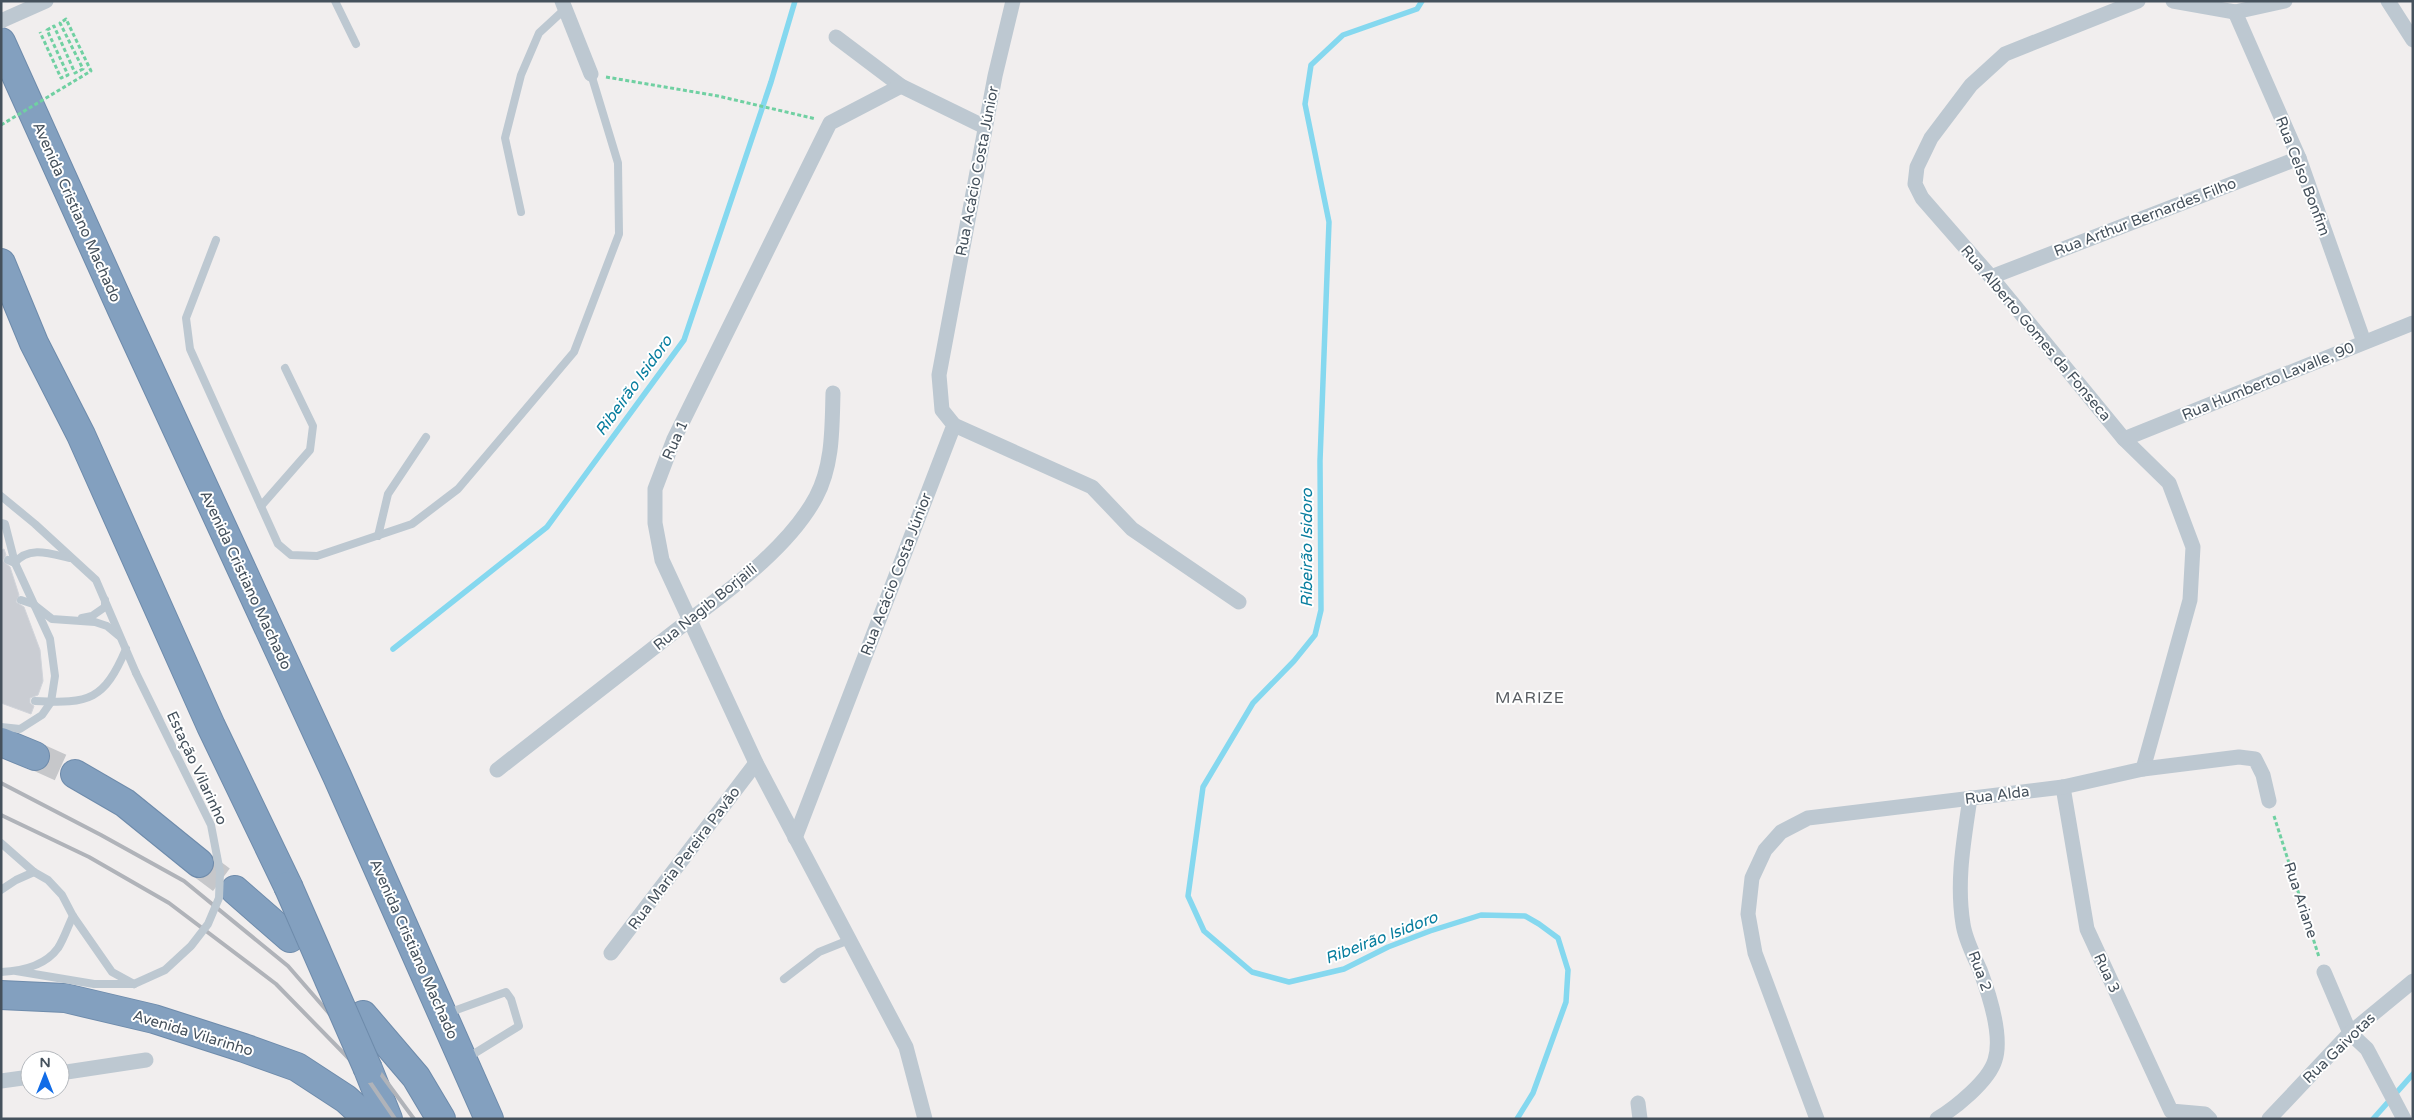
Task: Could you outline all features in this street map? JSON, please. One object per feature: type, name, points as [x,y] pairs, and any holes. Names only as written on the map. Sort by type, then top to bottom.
[{"type":"highway","name":"Avenida Cristiano Machado","points":[[1,42],[123,312],[341,784],[489,1116]]},
{"type":"highway","points":[[1,263],[34,343],[81,435],[211,726],[288,886],[388,1119]]},
{"type":"highway","points":[[1,742],[35,756]]},
{"type":"highway","points":[[74,774],[125,803],[199,862]]},
{"type":"highway","points":[[235,890],[290,938]]},
{"type":"highway","name":"Avenida Vilarinho","points":[[1,995],[65,998],[154,1020],[262,1054],[297,1067],[346,1100],[368,1119]]},
{"type":"highway","points":[[363,1015],[416,1076],[441,1119]]},
{"type":"street","points":[[1,21],[46,1]]},
{"type":"street","name":"Rua Acácio Costa Júnior","points":[[795,838],[954,425],[942,410],[939,375],[985,127],[1014,1]]},
{"type":"street","name":"Rua Alberto Gomes da Fonseca","points":[[2138,1],[2005,54],[1971,85],[1931,138],[1917,166],[1915,184],[1922,198],[1991,277],[2124,439],[2170,483],[2193,547],[2190,600],[2143,768]]},
{"type":"street","points":[[2173,1],[2203,4],[2235,12],[2285,1]]},
{"type":"street","points":[[2388,1],[2413,40]]},
{"type":"street","points":[[564,5],[591,74]]},
{"type":"street","name":"Rua Celso Bonfim","points":[[2235,12],[2299,158],[2364,342]]},
{"type":"street","points":[[836,38],[901,86],[985,127]]},
{"type":"street","name":"Rua 1","points":[[795,838],[756,763],[662,560],[654,523],[655,489],[668,456],[830,123],[901,86]]},
{"type":"street","name":"Rua Arthur Bernardes Filho","points":[[1991,277],[2299,158]]},
{"type":"street","name":"Rua Humberto Lavalle, 90","points":[[2124,439],[2413,322]]},
{"type":"street","name":"Rua Nagib Borjaili","points":[[498,770],[755,568],[794,528],[816,497],[827,470],[832,435],[833,393]]},
{"type":"street","points":[[954,425],[1092,487],[1132,529],[1239,602]]},
{"type":"street","name":"Rua Alda","points":[[1817,1119],[1755,953],[1748,914],[1752,878],[1765,850],[1781,832],[1808,818],[2063,787],[2143,768],[2239,757],[2255,759],[2263,775],[2269,801]]},
{"type":"street","name":"Rua Maria Pereira Pavão","points":[[611,953],[756,763]]},
{"type":"street","name":"Rua 3","points":[[2063,787],[2087,929],[2171,1111],[2205,1114],[2210,1119]]},
{"type":"street","name":"Rua 2","points":[[1937,1119],[1951,1110],[1980,1084],[1995,1060],[1997,1028],[1989,994],[1963,926],[1959,880],[1970,798]]},
{"type":"street","points":[[795,838],[906,1047],[925,1119]]},
{"type":"street","points":[[2324,972],[2350,1033],[2367,1049],[2404,1119]]},
{"type":"street","name":"Rua Gaivotas","points":[[2269,1119],[2350,1033],[2413,981]]},
{"type":"street","points":[[70,1071],[146,1060]]},
{"type":"street","points":[[1,1081],[20,1078]]},
{"type":"street","points":[[1638,1103],[1640,1119]]},
{"type":"lane","points":[[335,1],[356,44]]},
{"type":"lane","points":[[521,212],[505,138],[521,75],[539,32],[564,5]]},
{"type":"lane","points":[[216,240],[186,318],[190,349],[278,544],[291,555],[317,556],[412,524],[458,489],[574,352],[619,234],[618,163],[591,74]]},
{"type":"lane","points":[[261,506],[310,450],[314,426],[285,368]]},
{"type":"lane","points":[[378,536],[388,494],[426,437]]},
{"type":"lane","name":"Estação Vilarinho","points":[[1,496],[96,580],[136,673],[211,825],[220,872],[219,898],[208,924],[191,946],[165,970],[134,984],[94,984],[16,971]]},
{"type":"lane","points":[[1,727],[20,729],[42,715],[51,702],[55,676],[50,639],[11,561],[3,523]]},
{"type":"lane","name":"Estação Vilarinho","points":[[11,561],[19,556],[37,552],[72,559]]},
{"type":"lane","points":[[21,600],[33,604],[52,619],[95,622],[107,626],[121,637]]},
{"type":"lane","points":[[75,620],[92,616],[105,607],[105,600]]},
{"type":"lane","points":[[36,701],[70,702],[93,697],[117,671],[126,649]]},
{"type":"lane","points":[[1,843],[34,872],[48,880],[62,895],[73,916],[112,972],[134,984]]},
{"type":"lane","points":[[1,890],[16,880],[34,872]]},
{"type":"lane","name":"Estação Vilarinho","points":[[1,972],[16,971],[39,965],[58,949],[73,916]]},
{"type":"lane","points":[[784,979],[819,952],[849,940]]},
{"type":"lane","points":[[444,1015],[506,992],[511,999],[519,1026],[464,1060]]},
{"type":"path","points":[[1,125],[91,71],[66,19],[60,23],[83,69],[75,72],[54,26],[47,30],[68,75],[61,78],[40,32]]},
{"type":"path","points":[[591,74],[718,96],[815,119]]},
{"type":"path","name":"Rua Ariane","points":[[2269,801],[2324,972]]},
{"type":"building","points":[[4,549],[6,555],[3,561],[10,567],[19,595],[16,602],[24,607],[40,650],[43,681],[38,695],[30,698],[30,703],[34,706],[31,714],[1,703],[1,550]]},
{"type":"waterway","name":"Ribeirão Isidoro","points":[[393,649],[547,527],[684,340],[771,82],[795,1]]},
{"type":"waterway","name":"Ribeirão Isidoro","points":[[1422,1],[1417,9],[1343,35],[1311,65],[1305,104],[1329,222],[1320,461],[1321,610],[1315,635],[1294,661],[1253,703],[1203,787],[1188,896],[1204,931],[1252,972],[1289,982],[1344,969],[1388,947],[1481,915],[1525,916],[1539,924],[1558,938],[1568,970],[1566,1002],[1533,1093],[1517,1119]]},
{"type":"waterway","name":"Ribeirão Isidoro","points":[[2373,1119],[2413,1074]]},
{"type":"tunnel","points":[[35,756],[75,774]]},
{"type":"tunnel","points":[[199,863],[235,890]]},
{"type":"railway","points":[[1,783],[184,881],[288,966],[375,1066],[414,1119]]},
{"type":"railway","points":[[1,815],[89,857],[169,903],[276,984],[365,1075],[395,1119]]},
{"type":"district","name":"MARIZE","points":[[1530,697]]}]
